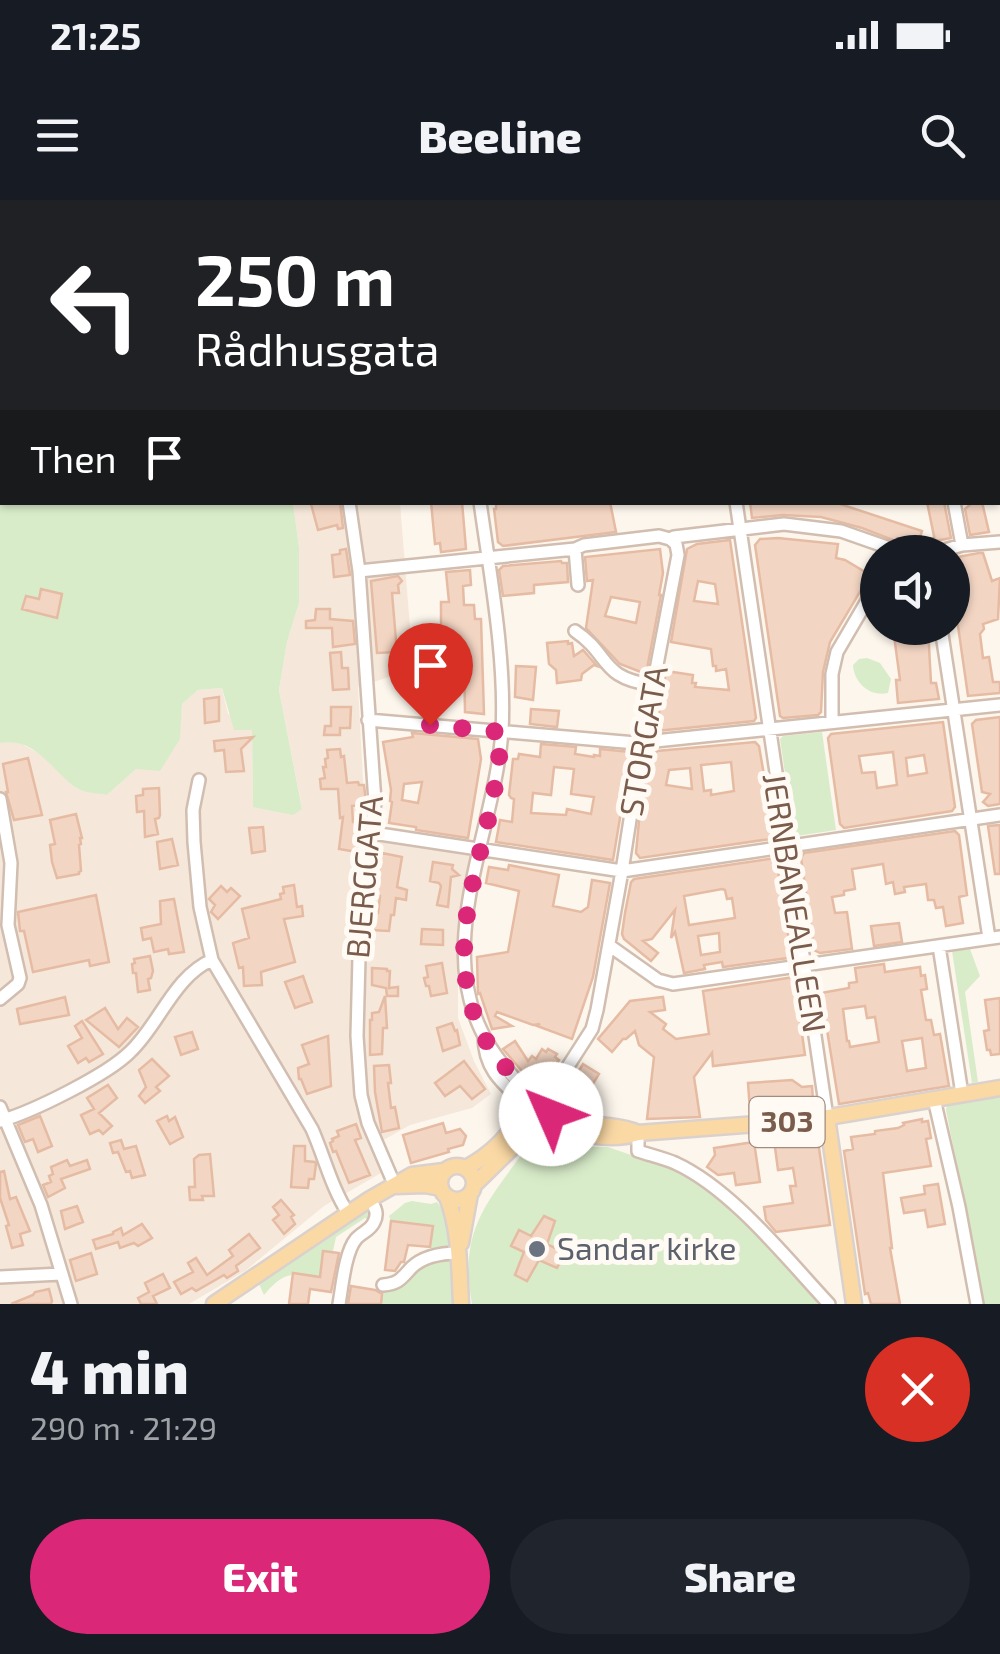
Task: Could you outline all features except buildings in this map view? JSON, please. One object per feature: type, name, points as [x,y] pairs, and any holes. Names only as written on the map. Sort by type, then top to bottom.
[{"type":"main road","name":"303","points":[[537,1109],[598,1125],[626,1127],[638,1133],[827,1118],[1000,1088]]},
{"type":"main road","points":[[395,1186],[425,1185],[457,1200],[472,1190],[537,1109]]},
{"type":"main road","points":[[466,1168],[483,1159],[537,1109]]},
{"type":"main road","name":"JERNBANEALLEEN","points":[[827,1118],[854,1304]]},
{"type":"main road","points":[[214,1304],[404,1178],[444,1172],[454,1166],[466,1168],[473,1175],[459,1254]]},
{"type":"main road","points":[[444,1172],[444,1193],[453,1212],[459,1254],[461,1304]]},
{"type":"street","name":"BJERGGATA","points":[[350,505],[359,570],[375,802],[360,918],[357,1036],[361,1096],[395,1186]]},
{"type":"street","points":[[480,505],[502,673],[502,732],[495,786],[467,907],[463,952],[466,986],[484,1036],[537,1109]]},
{"type":"street","name":"JERNBANEALLEEN","points":[[736,505],[827,1118]]},
{"type":"street","points":[[955,505],[960,535]]},
{"type":"street","points":[[359,570],[575,549],[658,536],[670,540],[784,524],[842,531],[860,538]]},
{"type":"street","name":"STORGATA","points":[[537,1109],[592,1028],[597,1010],[678,555],[676,544],[670,540]]},
{"type":"street","points":[[970,544],[1000,542]]},
{"type":"street","points":[[575,549],[578,585]]},
{"type":"street","points":[[832,722],[832,674],[837,652],[860,613]]},
{"type":"street","points":[[575,631],[589,640],[604,663],[618,675],[628,681],[653,685]]},
{"type":"street","points":[[610,946],[658,980],[672,984],[994,937],[944,645]]},
{"type":"street","points":[[368,720],[642,743],[1000,705]]},
{"type":"street","points":[[198,780],[193,810],[194,842],[200,907],[212,960],[312,1130],[348,1212]]},
{"type":"street","points":[[0,799],[11,862],[8,926],[20,978],[0,999]]},
{"type":"street","points":[[373,833],[622,871],[1000,815]]},
{"type":"street","points":[[940,946],[962,1094]]},
{"type":"street","points":[[3,1120],[61,1095],[118,1062],[132,1051],[188,977],[212,960]]},
{"type":"street","points":[[934,1098],[977,1304]]},
{"type":"street","points":[[0,1106],[41,1205],[71,1304]]},
{"type":"street","points":[[638,1133],[638,1151],[676,1164],[719,1190],[829,1304]]},
{"type":"street","points":[[339,1304],[349,1251],[354,1240],[376,1220],[370,1199]]},
{"type":"street","points":[[383,1286],[402,1280],[421,1260],[459,1254]]},
{"type":"street","points":[[0,1277],[61,1274]]},
{"type":"shaded area","points":[[293,505],[400,505],[412,652],[392,676],[358,687],[366,836],[473,855],[458,929],[458,1018],[491,1094],[472,1108],[410,1125],[380,1142],[381,1173],[324,1206],[245,1271],[189,1304],[0,1304],[0,743],[14,740],[44,756],[78,789],[107,795],[179,739],[182,704],[198,690],[222,688],[228,714],[252,730],[253,806],[302,808],[279,690],[299,603],[299,547]]},
{"type":"green space","points":[[0,505],[293,505],[299,547],[299,603],[279,690],[302,809],[293,815],[253,807],[252,730],[234,730],[222,688],[198,690],[182,704],[180,739],[160,771],[136,769],[107,795],[78,789],[42,756],[23,745],[0,743]]},
{"type":"green space","points":[[867,658],[880,663],[891,679],[888,693],[869,691],[856,678],[853,665]]},
{"type":"green space","points":[[822,732],[836,830],[797,836],[780,739]]},
{"type":"green space","points":[[970,949],[980,976],[965,992],[978,1082],[972,1083],[952,951]]},
{"type":"green space","points":[[1000,1097],[1000,1304],[984,1304],[946,1110],[947,1106]]},
{"type":"green space","points":[[547,1135],[586,1147],[608,1147],[697,1182],[722,1199],[821,1304],[472,1304],[469,1255],[480,1216],[530,1143],[544,1142]]},
{"type":"green space","points":[[412,1201],[437,1202],[442,1211],[449,1236],[453,1304],[381,1304],[383,1285],[435,1255],[430,1247],[432,1227],[391,1221],[389,1216]]},
{"type":"green space","points":[[363,1212],[369,1212],[371,1219],[365,1218],[336,1237],[333,1251],[323,1251],[320,1277],[288,1276],[264,1295],[259,1284]]},
{"type":"place","name":"Sandar kirke","points":[[537,1249]]},
{"type":"route","points":[[430,725],[502,732],[495,786],[467,907],[464,973],[484,1036],[532,1097],[547,1098],[551,1114]]}]
